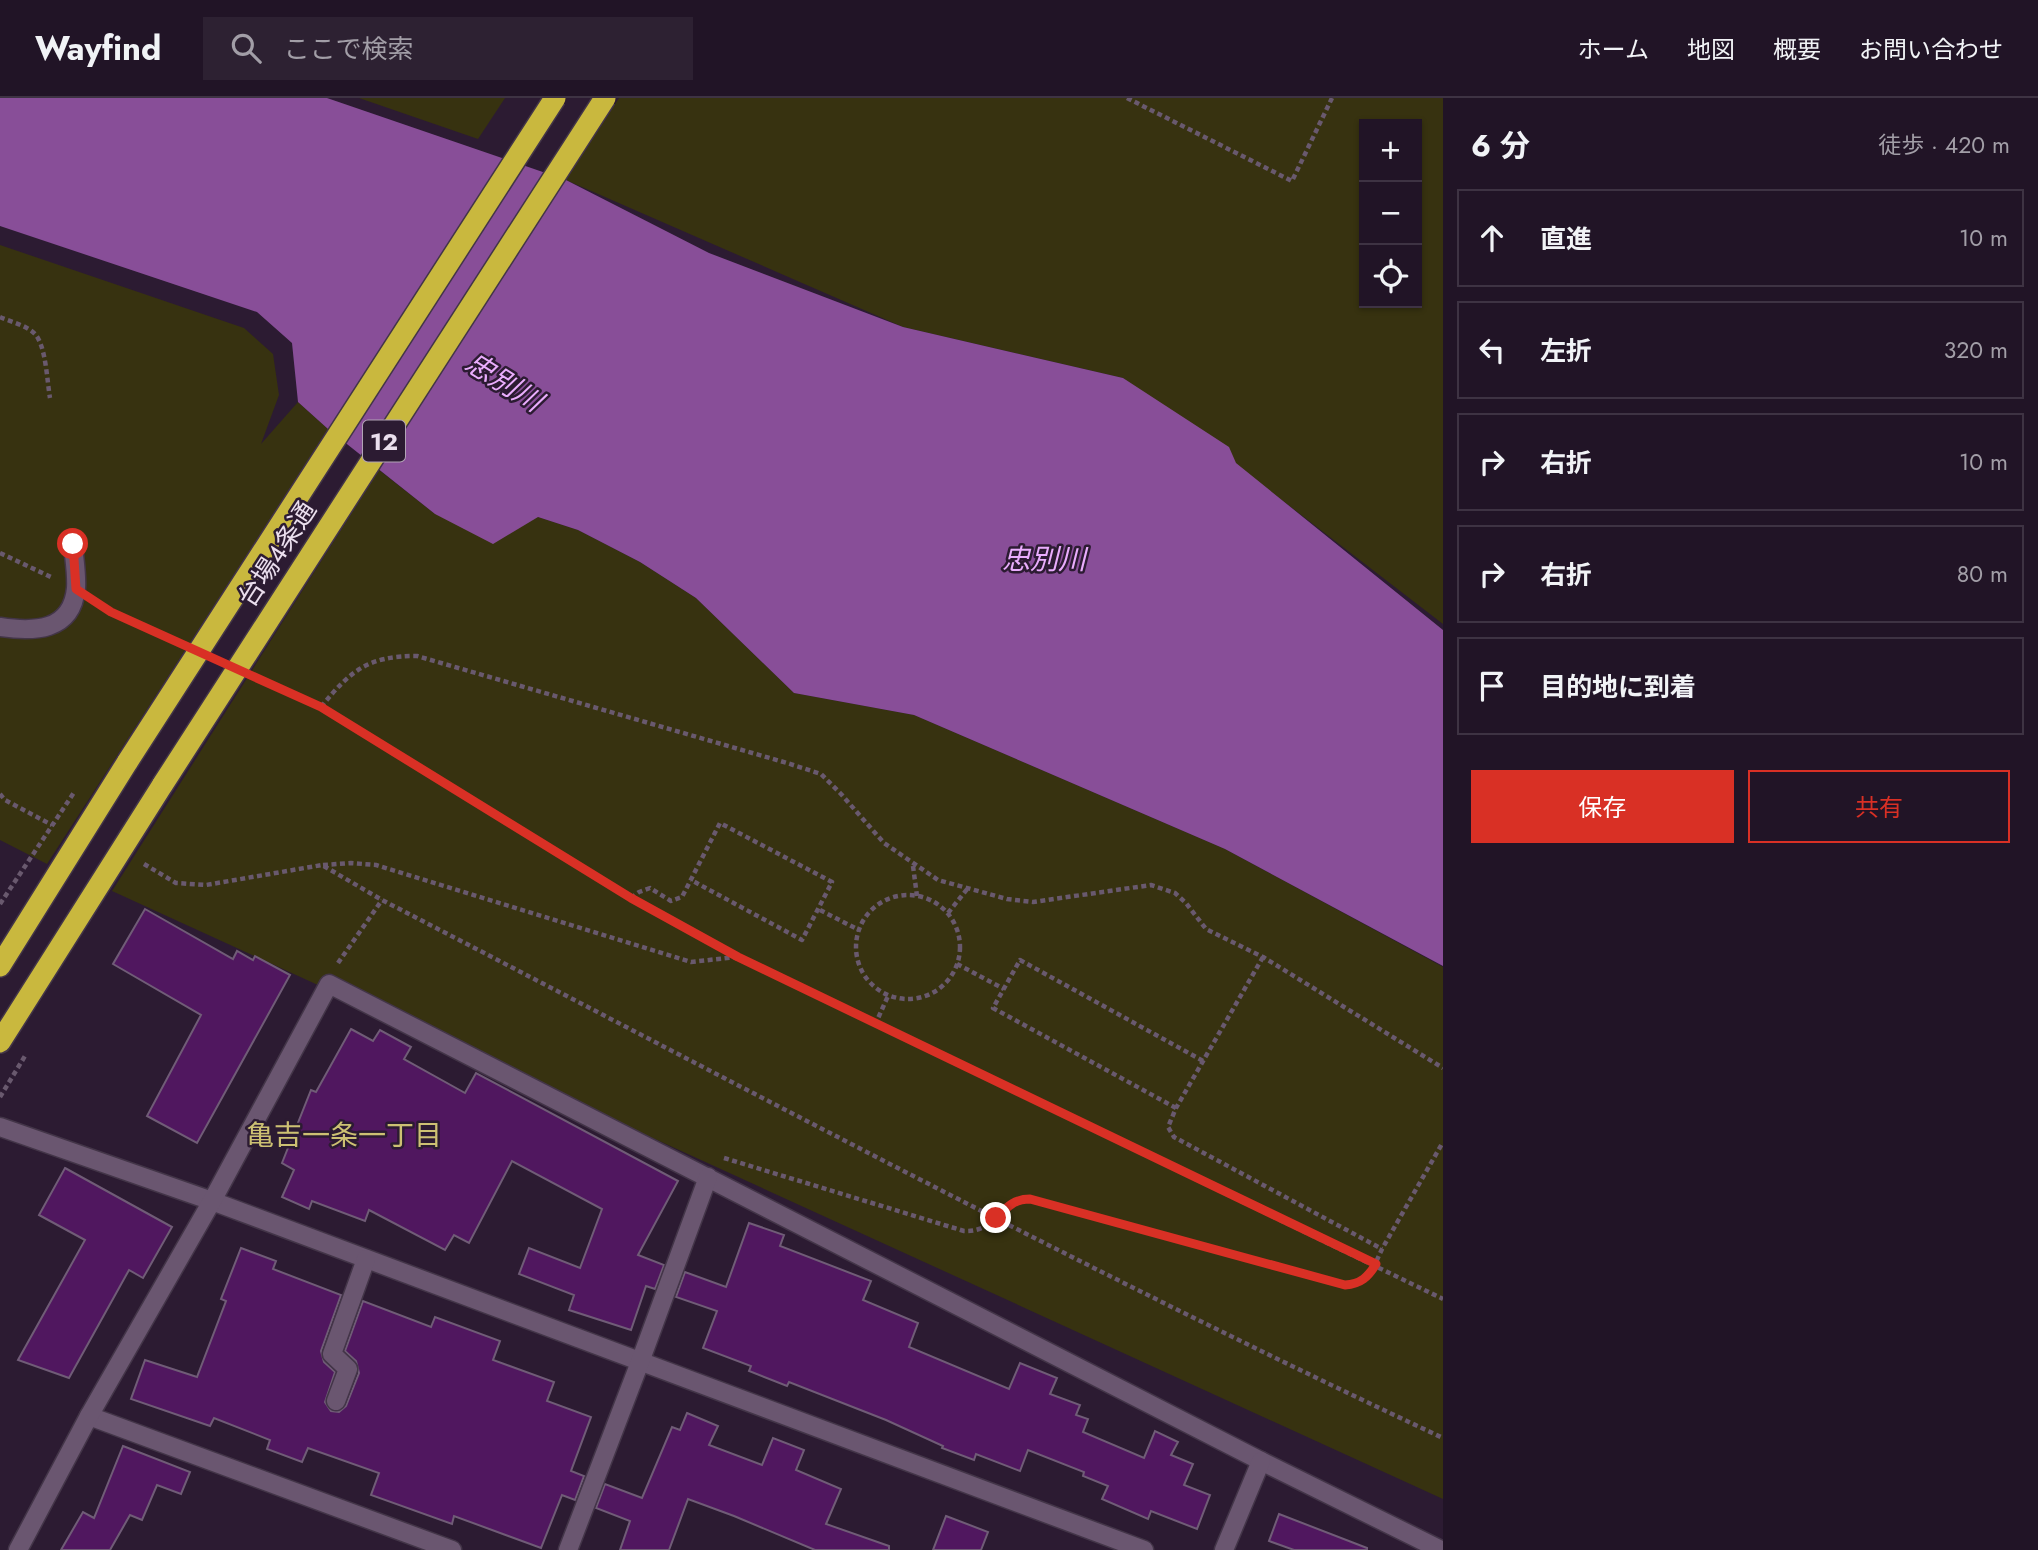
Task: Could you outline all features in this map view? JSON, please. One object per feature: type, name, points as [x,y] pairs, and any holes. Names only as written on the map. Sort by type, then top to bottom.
[{"type":"highway","name":"台場4条通","points":[[0,965],[128,761],[555,98]]},
{"type":"highway","name":"台場4条通","points":[[2,1031],[605,98]]},
{"type":"street","points":[[0,627],[25,631],[42,629],[56,623],[69,610],[76,589],[73,544]]},
{"type":"street","points":[[18,1550],[89,1416],[212,1201],[329,984],[1261,1461],[1441,1550]]},
{"type":"street","points":[[0,1127],[212,1201],[1144,1550]]},
{"type":"street","points":[[568,1550],[708,1177]]},
{"type":"street","points":[[335,1401],[348,1368],[332,1354],[366,1259]]},
{"type":"street","points":[[89,1416],[452,1550]]},
{"type":"street","points":[[1224,1550],[1261,1461]]},
{"type":"path","points":[[1127,98],[1292,181],[1332,98]]},
{"type":"path","points":[[0,317],[35,334],[41,345],[50,398]]},
{"type":"path","points":[[0,553],[76,589],[111,612],[185,645]]},
{"type":"path","points":[[321,707],[339,685],[360,667],[392,656],[417,656],[821,774],[884,843],[938,880],[1007,899],[1033,902],[1151,885],[1175,893],[1206,929],[1263,957],[1443,1068]]},
{"type":"path","points":[[247,673],[321,707],[631,898],[738,957],[1376,1264],[1443,1299]]},
{"type":"path","points":[[0,904],[81,783]]},
{"type":"path","points":[[0,794],[5,800],[52,825]]},
{"type":"path","points":[[631,898],[639,891],[650,888],[671,901],[681,897],[720,823],[832,882],[803,940],[691,880]]},
{"type":"path","points":[[144,864],[176,883],[206,885],[322,865],[376,865],[691,962],[738,957]]},
{"type":"path","points":[[322,865],[382,900],[996,1218],[1288,1365],[1443,1438]]},
{"type":"path","points":[[913,865],[917,896]]},
{"type":"path","points":[[948,913],[968,888]]},
{"type":"path","points":[[898,896],[917,896],[934,902],[948,913],[957,929],[960,947],[957,964],[949,979],[937,991],[921,998],[905,1000],[888,996],[875,988],[864,976],[857,961],[859,930],[868,914],[882,902],[898,896]]},
{"type":"path","points":[[341,958],[382,900]]},
{"type":"path","points":[[820,910],[859,930]]},
{"type":"path","points":[[1263,957],[1205,1062],[1176,1108],[1168,1127],[1174,1137],[1382,1248]]},
{"type":"path","points":[[1176,1108],[993,1009],[1020,960],[1205,1062]]},
{"type":"path","points":[[957,964],[1004,989]]},
{"type":"path","points":[[875,1025],[888,996]]},
{"type":"path","points":[[708,1177],[718,1159],[730,1158],[964,1231],[978,1231],[1011,1203],[1019,1199],[1030,1199],[1345,1285],[1354,1285],[1370,1275],[1382,1248],[1443,1142]]},
{"type":"shaded area","points":[[359,98],[505,98],[478,139]]},
{"type":"shaded area","points":[[619,98],[1443,98],[1443,624],[1123,378],[903,327],[566,180]]},
{"type":"shaded area","points":[[0,245],[244,328],[273,354],[279,395],[261,444],[298,402],[328,429],[47,864],[0,840]]},
{"type":"shaded area","points":[[379,470],[435,514],[538,517],[578,530],[640,562],[696,598],[794,693],[914,715],[1225,849],[1443,967],[1443,1499],[112,891]]},
{"type":"water","name":"忠別川","points":[[0,98],[327,98],[566,180],[709,253],[903,327],[1123,378],[1229,447],[1236,463],[1443,630],[1443,966],[1225,849],[914,715],[794,693],[696,598],[640,562],[578,530],[538,517],[493,544],[435,514],[298,402],[292,343],[257,312],[0,226]]},
{"type":"building","points":[[145,909],[233,959],[237,951],[253,960],[255,956],[290,975],[197,1143],[147,1116],[201,1015],[113,964]]},
{"type":"building","points":[[351,1029],[373,1041],[380,1030],[411,1047],[404,1059],[465,1093],[476,1073],[678,1181],[638,1255],[664,1265],[655,1289],[646,1286],[631,1330],[569,1310],[574,1295],[519,1274],[529,1248],[580,1268],[602,1209],[512,1161],[469,1243],[454,1235],[445,1250],[369,1210],[365,1221],[312,1201],[309,1209],[282,1197],[294,1170],[282,1163],[311,1090],[316,1092]]},
{"type":"building","points":[[65,1168],[172,1227],[143,1278],[129,1270],[69,1378],[18,1360],[85,1240],[39,1215]]},
{"type":"building","points":[[749,1223],[784,1235],[780,1246],[871,1281],[863,1300],[918,1323],[909,1347],[1009,1389],[1020,1363],[1057,1378],[1050,1394],[1080,1405],[1076,1415],[1088,1419],[1083,1432],[1144,1458],[1155,1431],[1178,1442],[1171,1455],[1193,1464],[1184,1485],[1210,1495],[1197,1529],[1151,1511],[1148,1519],[1102,1499],[1108,1486],[1083,1476],[1084,1472],[1028,1450],[1020,1471],[976,1454],[974,1460],[942,1448],[943,1446],[886,1420],[789,1382],[787,1386],[749,1371],[751,1366],[703,1348],[717,1311],[676,1297],[685,1272],[726,1287]]},
{"type":"building","points":[[241,1248],[276,1261],[273,1269],[341,1295],[321,1351],[324,1362],[335,1372],[325,1402],[331,1411],[339,1412],[346,1406],[359,1373],[356,1361],[345,1351],[363,1301],[431,1327],[435,1317],[500,1341],[493,1360],[554,1382],[547,1401],[591,1417],[571,1471],[584,1476],[575,1500],[562,1495],[541,1548],[454,1516],[452,1524],[371,1495],[379,1473],[308,1448],[302,1462],[267,1449],[270,1440],[214,1418],[210,1426],[131,1399],[145,1360],[197,1377],[226,1301],[221,1299]]},
{"type":"building","points":[[687,1413],[718,1426],[709,1445],[762,1465],[773,1438],[804,1450],[796,1470],[841,1489],[826,1524],[889,1546],[889,1550],[815,1550],[688,1499],[669,1550],[620,1550],[630,1521],[596,1508],[605,1484],[642,1498],[672,1427],[680,1430]]},
{"type":"building","points":[[123,1446],[190,1472],[181,1494],[157,1485],[142,1520],[130,1515],[110,1550],[61,1550],[83,1512],[94,1518]]},
{"type":"building","points":[[1279,1514],[1367,1550],[1294,1550],[1269,1541]]},
{"type":"building","points":[[946,1516],[988,1532],[981,1550],[933,1550]]},
{"type":"district","name":"亀吉一条一丁目","points":[[344,1135]]},
{"type":"route","points":[[73,544],[76,589],[111,612],[321,707],[631,898],[738,957],[1376,1264],[1370,1275],[1363,1280],[1354,1285],[1345,1285],[1030,1199],[1019,1199],[1011,1203],[996,1218]]}]
